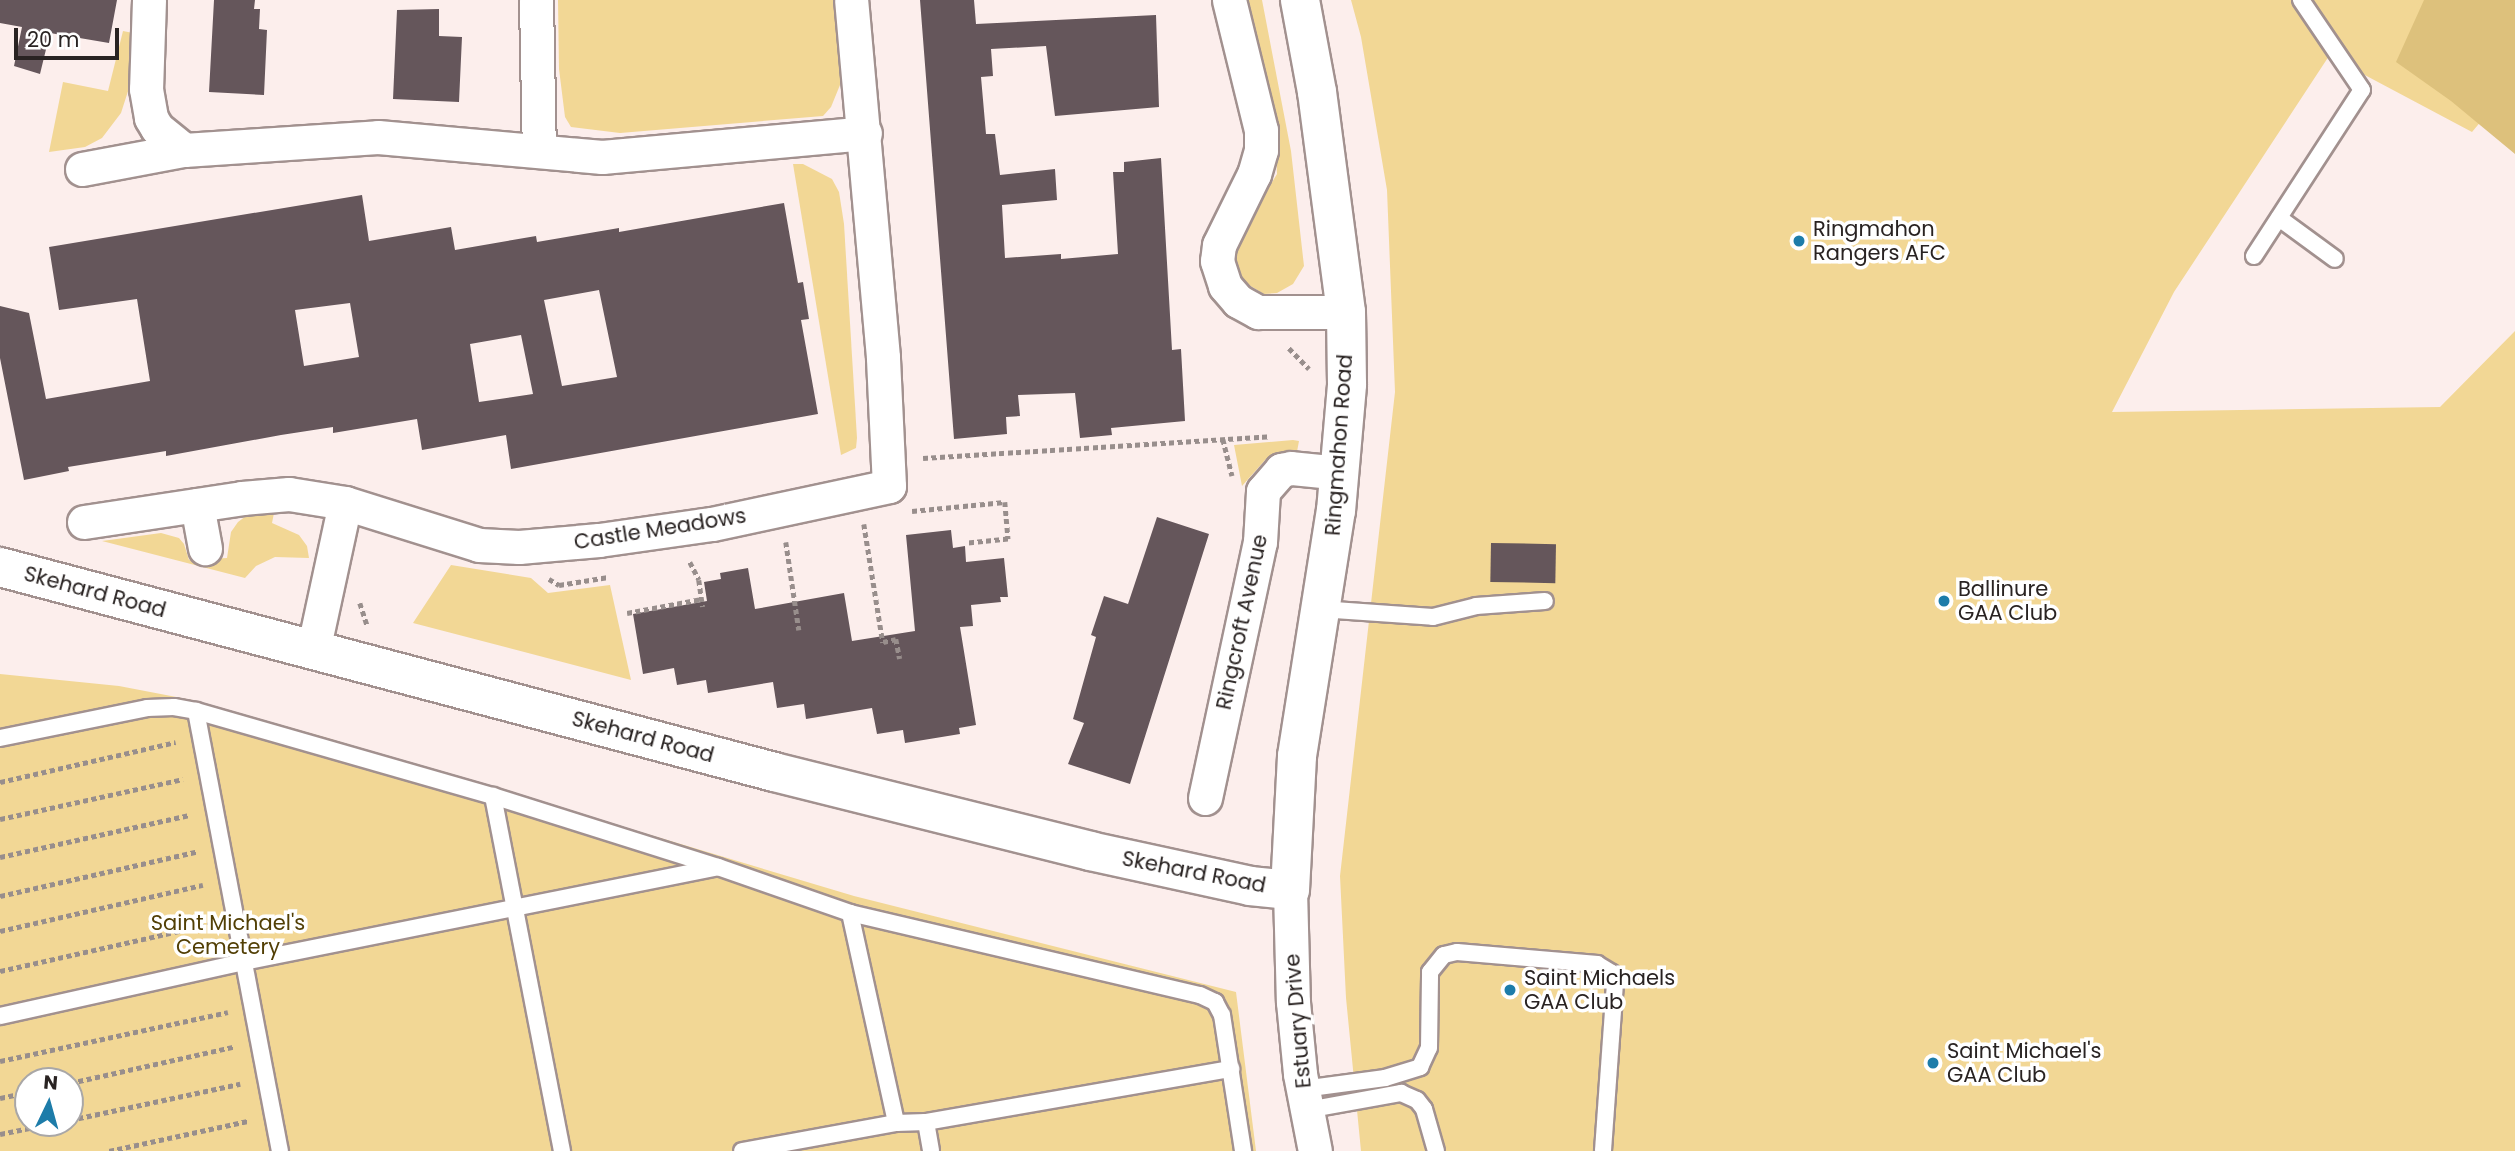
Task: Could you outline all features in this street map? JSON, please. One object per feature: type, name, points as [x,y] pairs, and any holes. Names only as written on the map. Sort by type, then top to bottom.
[{"type":"street","points":[[149,0],[146,89],[152,118],[157,128],[184,150]]},
{"type":"street","points":[[536,0],[539,150]]},
{"type":"street","name":"Castle Meadows","points":[[84,522],[289,494],[345,503],[479,545],[519,547],[599,540],[712,524],[889,486],[883,357],[851,0]]},
{"type":"street","points":[[1229,0],[1261,130],[1261,150],[1254,174],[1219,245],[1217,261],[1225,286],[1238,301],[1258,312],[1346,312]]},
{"type":"street","name":"Ringmahon Road","points":[[1290,890],[1297,756],[1341,473],[1347,384],[1346,312],[1317,92],[1300,0]]},
{"type":"street","points":[[82,169],[184,150],[351,137],[417,139],[602,156],[865,134]]},
{"type":"street","name":"Ringcroft Avenue","points":[[1205,798],[1261,542],[1263,491],[1281,470],[1291,468],[1341,473]]},
{"type":"street","points":[[313,651],[345,503]]},
{"type":"street","points":[[197,505],[205,548]]},
{"type":"street","name":"Skehard Road","points":[[0,567],[313,651],[1077,848],[1250,886],[1290,890]]},
{"type":"street","name":"Estuary Drive","points":[[1290,890],[1293,1002],[1305,1100],[1315,1151]]},
{"type":"lane","points":[[2254,256],[2362,90],[2301,0]]},
{"type":"lane","points":[[2279,218],[2335,258]]},
{"type":"lane","points":[[1320,609],[1433,617],[1476,606],[1545,601]]},
{"type":"lane","points":[[0,737],[147,708],[174,707],[196,711],[493,796],[718,867],[850,913],[1200,995],[1215,1002],[1222,1015],[1243,1151]]},
{"type":"lane","points":[[196,711],[280,1151]]},
{"type":"lane","points":[[493,796],[562,1151]]},
{"type":"lane","points":[[0,1016],[243,962],[718,867]]},
{"type":"lane","points":[[850,913],[896,1123]]},
{"type":"lane","points":[[1305,1100],[1420,1067],[1429,1048],[1430,972],[1444,955],[1457,951],[1597,964],[1612,973],[1615,983],[1603,1151]]},
{"type":"lane","points":[[742,1151],[896,1123],[926,1122],[1231,1069]]},
{"type":"lane","points":[[1305,1100],[1401,1093],[1417,1100],[1424,1109],[1436,1151]]},
{"type":"lane","points":[[926,1122],[931,1151]]},
{"type":"path","points":[[916,455],[925,460],[1278,436]]},
{"type":"path","points":[[863,520],[883,642],[896,639],[900,659]]},
{"type":"path","points":[[785,534],[799,630]]},
{"type":"path","points":[[690,562],[699,580],[703,607]]},
{"type":"path","points":[[626,613],[702,599]]},
{"type":"path","points":[[0,782],[201,736]]},
{"type":"path","points":[[0,819],[208,774]]},
{"type":"path","points":[[0,858],[214,809]]},
{"type":"path","points":[[0,896],[221,847]]},
{"type":"path","points":[[0,932],[228,879]]},
{"type":"path","points":[[0,971],[235,918]]},
{"type":"path","points":[[0,1061],[252,1007]]},
{"type":"path","points":[[84,1080],[258,1042]]},
{"type":"path","points":[[84,1117],[266,1078]]},
{"type":"path","points":[[109,1151],[273,1116]]},
{"type":"green space","points":[[558,0],[836,0],[841,48],[840,85],[831,107],[823,116],[620,133],[571,127],[565,117],[559,69]]},
{"type":"green space","points":[[1248,0],[1262,0],[1291,151],[1304,266],[1293,284],[1277,293],[1264,294],[1237,278],[1232,248],[1277,174],[1274,114]]},
{"type":"green space","points":[[1351,0],[2483,0],[2514,82],[2472,132],[2329,56],[2174,292],[2112,412],[2440,407],[2515,331],[2515,1151],[1361,1151],[1346,998],[1340,876],[1395,392],[1387,190],[1361,37]]},
{"type":"green space","points":[[123,31],[133,33],[130,85],[121,113],[102,138],[85,147],[49,152],[63,82],[108,91]]},
{"type":"green space","points":[[793,164],[803,164],[832,179],[839,192],[844,224],[857,438],[856,448],[841,455]]},
{"type":"green space","points":[[1299,441],[1296,457],[1287,455],[1266,459],[1242,486],[1234,445]]},
{"type":"green space","points":[[274,513],[272,523],[299,535],[307,546],[309,558],[275,557],[256,566],[245,578],[102,541],[161,533],[179,538],[189,560],[227,558],[231,532],[238,522],[246,516]]},
{"type":"green space","points":[[451,565],[531,578],[548,593],[610,585],[631,680],[413,623]]},
{"type":"green space","name":"Saint Michael's Cemetery","points":[[0,674],[119,686],[192,700],[854,896],[1236,992],[1256,1151],[0,1151]]},
{"type":"shaded area","points":[[2424,0],[2515,0],[2515,154],[2451,101],[2396,62]]},
{"type":"building","points":[[0,0],[117,0],[109,43],[50,33],[40,74],[14,66],[22,27],[0,23]]},
{"type":"building","points":[[214,0],[255,0],[254,9],[260,9],[259,29],[267,30],[264,95],[209,92]]},
{"type":"building","points":[[920,0],[974,0],[976,24],[1156,15],[1159,107],[1055,116],[1046,46],[991,49],[993,76],[981,77],[986,134],[995,134],[1000,175],[1055,169],[1057,200],[1002,205],[1005,258],[1061,254],[1061,259],[1118,254],[1113,172],[1124,172],[1124,162],[1161,158],[1172,350],[1181,349],[1185,421],[1111,428],[1112,435],[1080,438],[1075,393],[1018,395],[1020,416],[1006,417],[1007,434],[954,439]]},
{"type":"building","points":[[439,9],[439,36],[462,37],[459,102],[393,99],[397,10]]},
{"type":"building","points":[[362,195],[369,241],[451,227],[455,250],[536,236],[537,242],[619,228],[619,232],[784,203],[798,283],[803,282],[809,319],[801,320],[818,414],[511,469],[506,435],[422,450],[417,419],[333,433],[333,427],[166,456],[166,451],[68,467],[69,471],[24,480],[0,358],[0,306],[29,313],[46,399],[150,381],[137,299],[59,310],[49,247]],"holes":[[[599,290],[617,377],[562,386],[544,300]],[[350,303],[359,357],[304,366],[295,310]],[[521,335],[533,394],[479,402],[470,344]]]},
{"type":"building","points":[[1157,517],[1209,534],[1130,784],[1068,764],[1084,723],[1073,719],[1096,637],[1091,635],[1104,596],[1128,604]]},
{"type":"building","points":[[951,530],[953,548],[965,546],[966,562],[1004,558],[1008,597],[1000,597],[1001,602],[971,605],[973,626],[960,627],[976,725],[959,728],[960,734],[905,743],[903,730],[877,734],[872,708],[806,719],[804,704],[777,708],[773,682],[708,693],[706,680],[677,685],[674,668],[643,674],[633,614],[707,601],[704,582],[721,579],[720,573],[748,568],[755,609],[844,593],[852,641],[915,631],[906,535]]},
{"type":"building","points":[[1491,543],[1556,544],[1555,583],[1490,582]]},
{"type":"place","name":"Ringmahon Rangers AFC","points":[[1799,241]]},
{"type":"place","name":"Ballinure GAA Club","points":[[1944,601]]},
{"type":"place","name":"Saint Michaels GAA Club","points":[[1510,990]]},
{"type":"place","name":"Saint Michael's GAA Club","points":[[1933,1063]]}]
